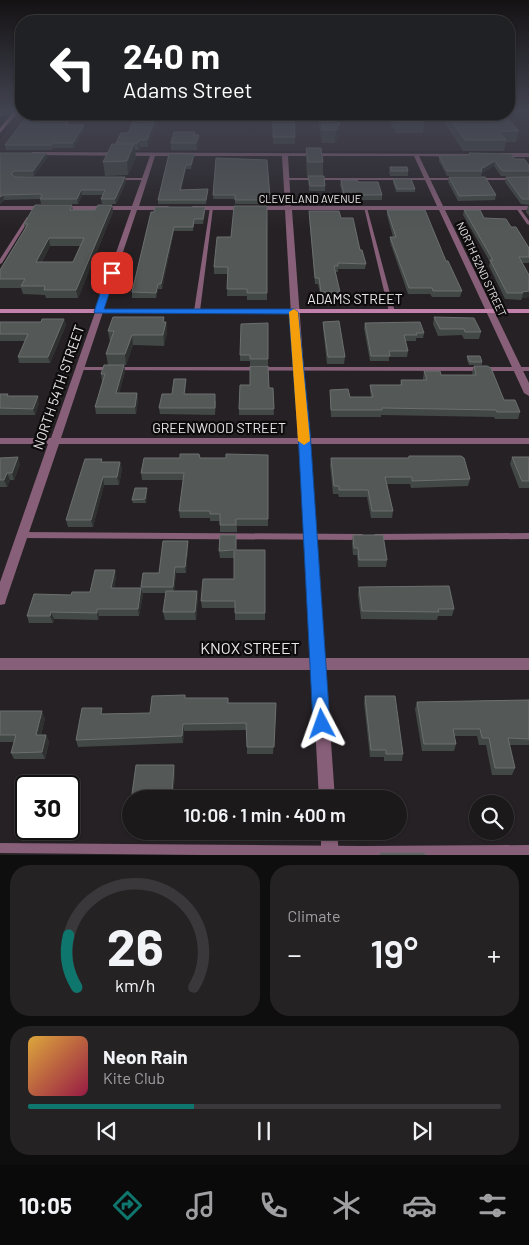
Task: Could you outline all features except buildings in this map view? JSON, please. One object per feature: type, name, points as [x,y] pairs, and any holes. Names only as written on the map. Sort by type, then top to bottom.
[{"type":"main road","name":"ADAMS STREET","points":[[0,311],[529,312]]},
{"type":"street","points":[[30,154],[529,155]]},
{"type":"street","name":"NORTH 54TH STREET","points":[[0,600],[153,155]]},
{"type":"street","points":[[285,155],[326,790]]},
{"type":"street","name":"NORTH 52ND STREET","points":[[416,155],[529,393]]},
{"type":"street","points":[[0,208],[174,208]]},
{"type":"street","name":"CLEVELAND AVENUE","points":[[183,208],[529,208]]},
{"type":"street","name":"GREENWOOD STREET","points":[[0,441],[529,441]]},
{"type":"street","name":"KNOX STREET","points":[[0,664],[529,664]]},
{"type":"street","points":[[329,840],[330,853]]},
{"type":"lane","points":[[108,179],[144,179]]},
{"type":"lane","points":[[286,179],[465,179]]},
{"type":"lane","points":[[474,179],[529,179]]},
{"type":"lane","points":[[0,263],[34,208]]},
{"type":"lane","points":[[197,312],[211,208]]},
{"type":"lane","points":[[365,208],[392,312]]},
{"type":"lane","points":[[518,208],[529,224]]},
{"type":"lane","points":[[79,369],[529,369]]},
{"type":"lane","points":[[22,535],[309,538],[529,536]]},
{"type":"lane","points":[[0,848],[330,853],[529,850]]},
{"type":"shaded area","points":[[0,150],[529,150],[529,151]]},
{"type":"slow traffic","points":[[294,312],[304,441]]},
{"type":"route","points":[[112,273],[99,312],[294,312],[304,431],[309,538],[322,724]]}]
